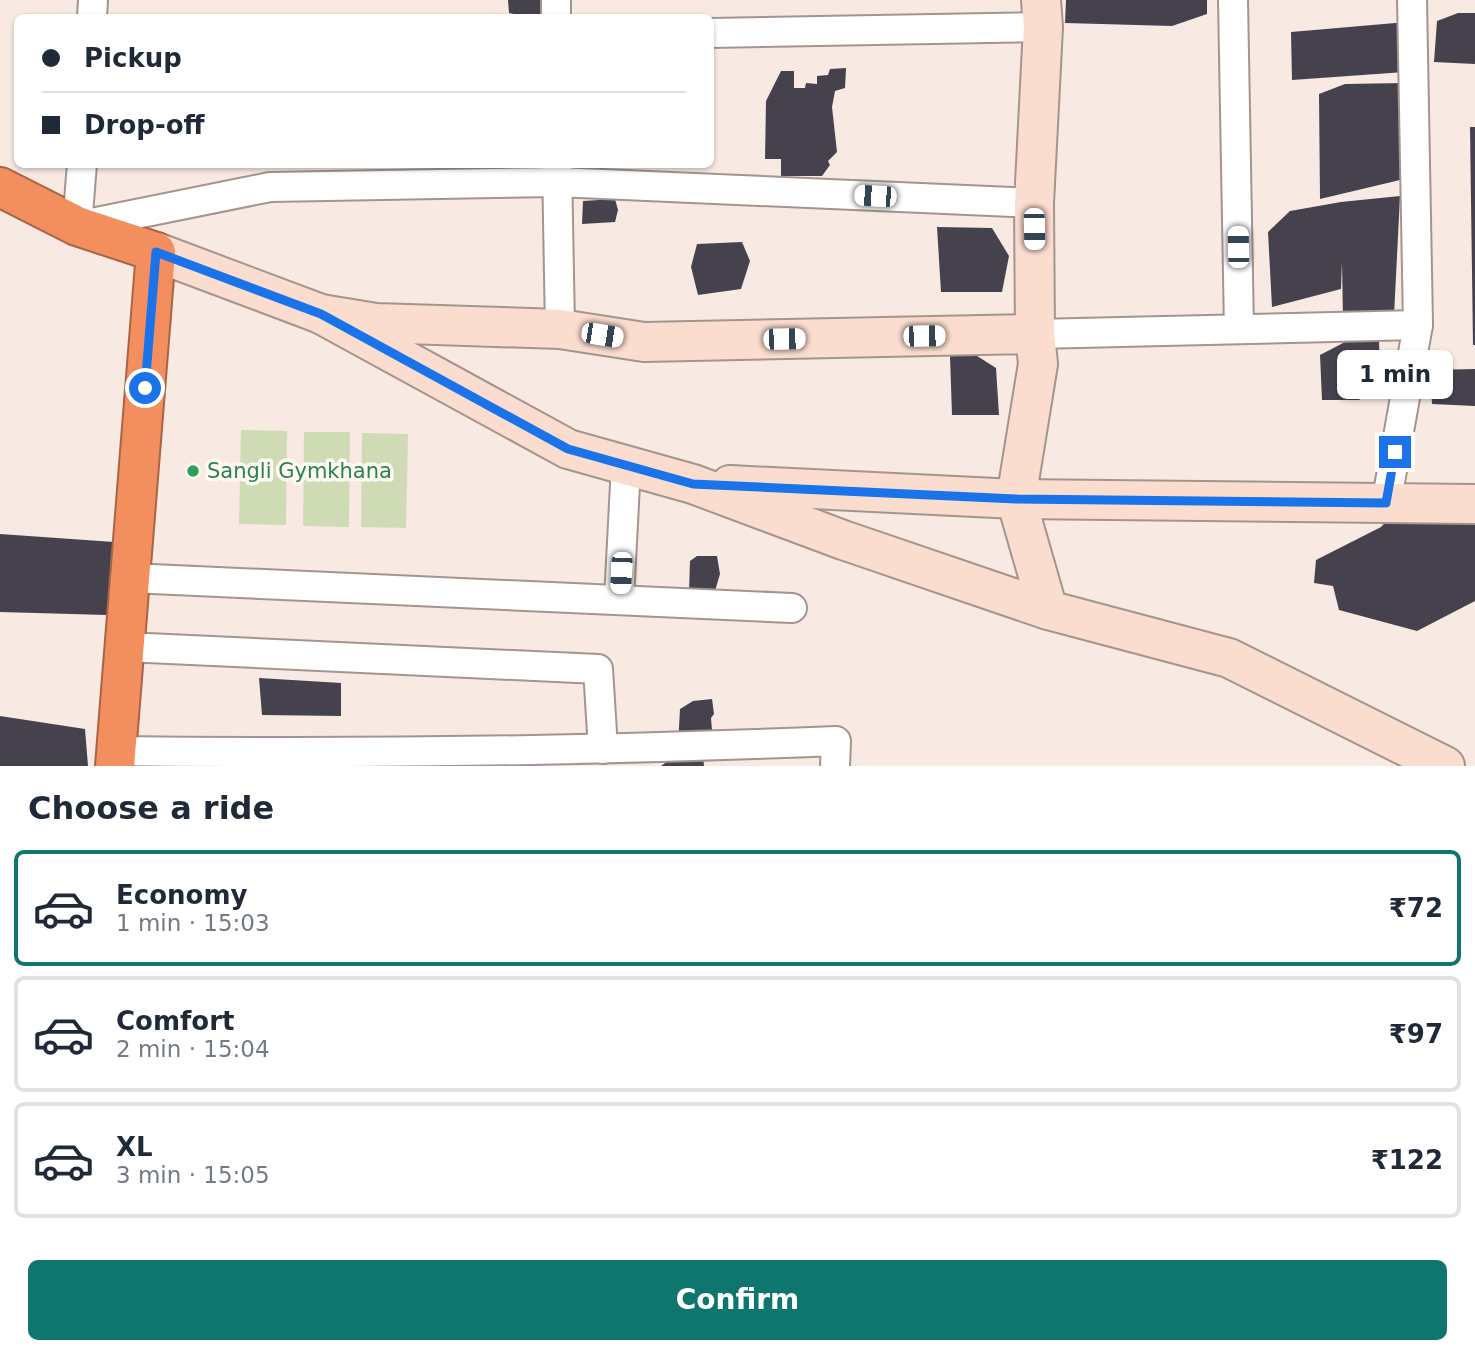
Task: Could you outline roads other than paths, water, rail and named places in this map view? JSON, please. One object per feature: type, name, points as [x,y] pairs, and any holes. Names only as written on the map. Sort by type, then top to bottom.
[{"type":"highway","points":[[0,187],[77,226],[156,252],[115,759]]},
{"type":"main road","points":[[1042,13],[1034,203],[1035,334],[1038,364],[1016,499],[1048,610]]},
{"type":"main road","points":[[156,252],[321,314],[568,449],[693,484],[843,540],[1048,610],[1229,658],[1445,766]]},
{"type":"main road","points":[[321,314],[376,323],[560,329],[644,342],[1035,334]]},
{"type":"main road","points":[[693,484],[1016,499],[1475,504]]},
{"type":"street","points":[[1233,0],[1239,329]]},
{"type":"street","points":[[1386,503],[1418,325],[1412,0]]},
{"type":"street","points":[[714,33],[1042,13]]},
{"type":"street","points":[[82,168],[77,226],[270,187],[557,173],[1034,203]]},
{"type":"street","points":[[557,173],[560,329]]},
{"type":"street","points":[[1035,334],[1418,325]]},
{"type":"street","points":[[620,600],[626,465]]},
{"type":"street","points":[[130,578],[792,608]]},
{"type":"street","points":[[125,647],[598,669],[603,748]]},
{"type":"street","points":[[115,759],[836,741],[835,766]]},
{"type":"place","name":"Sangli Gymkhana","points":[[193,471]]}]
